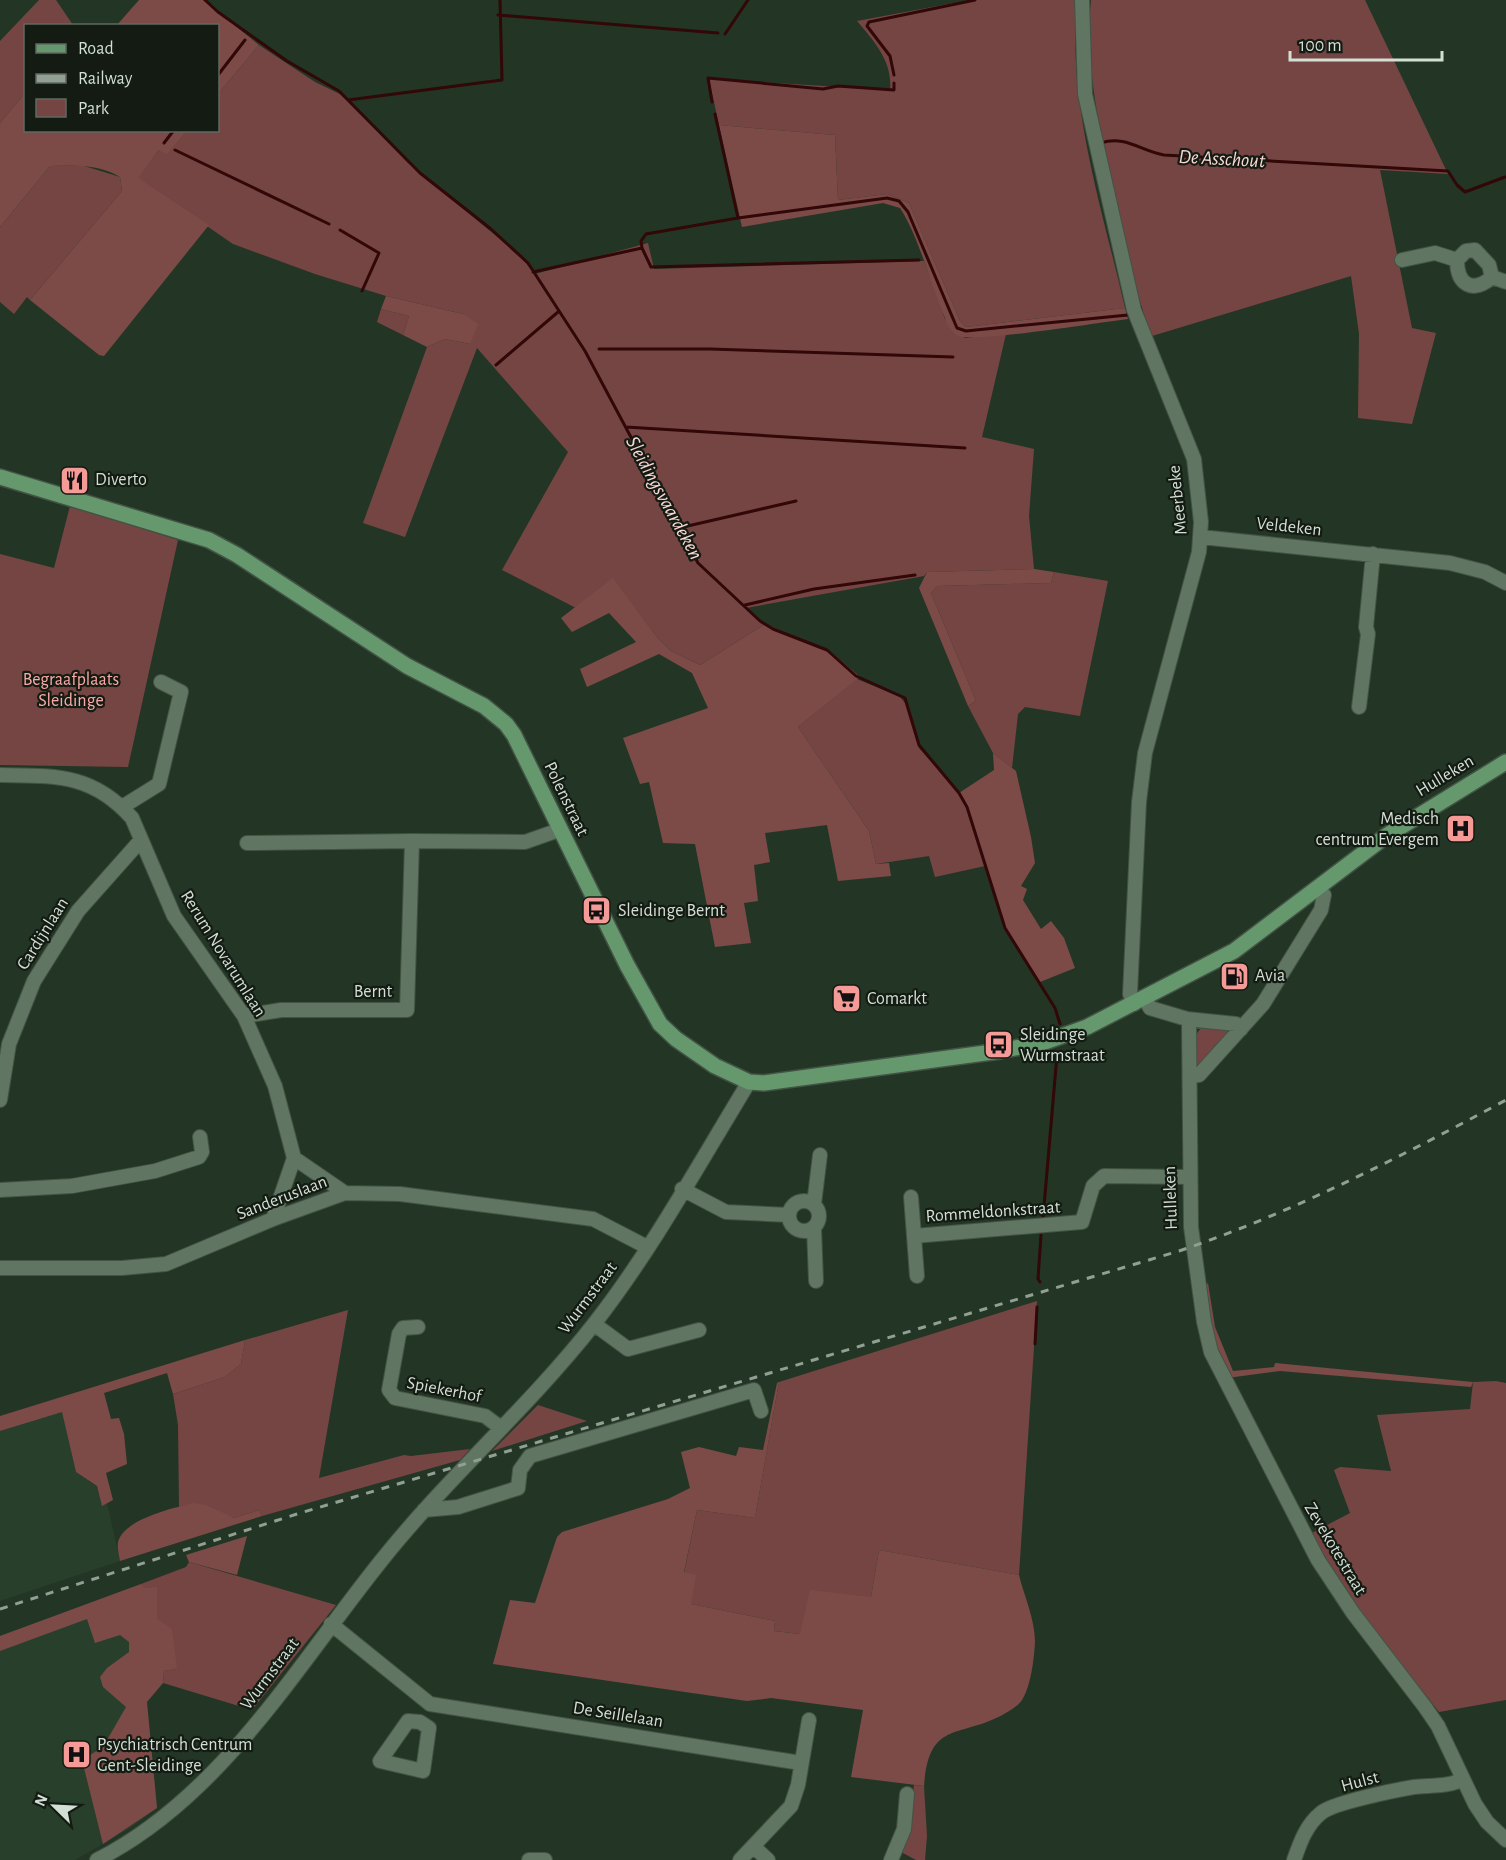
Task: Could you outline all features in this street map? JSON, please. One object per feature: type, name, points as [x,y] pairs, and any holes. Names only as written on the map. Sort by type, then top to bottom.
[{"type":"main road","name":"Polenstraat","points":[[0,477],[209,540],[237,555],[407,666],[484,706],[506,724],[514,735],[627,965],[660,1024],[676,1039],[715,1066],[749,1082],[779,1082],[1000,1051],[1057,1038]]},
{"type":"main road","name":"Hulleken","points":[[1057,1038],[1139,1001],[1234,951],[1402,826],[1506,762]]},
{"type":"street","name":"Meerbeke","points":[[1082,0],[1085,94],[1114,231],[1134,310],[1194,459],[1201,537],[1142,771],[1130,994],[1139,1001]]},
{"type":"street","points":[[1475,250],[1489,265],[1492,277],[1483,285],[1475,287],[1467,284],[1457,270],[1457,260],[1466,251],[1475,250]]},
{"type":"street","points":[[1402,260],[1434,253],[1457,260]]},
{"type":"street","points":[[1492,277],[1506,282]]},
{"type":"street","name":"Veldeken","points":[[1201,537],[1450,563],[1485,572],[1506,583]]},
{"type":"street","points":[[1359,707],[1368,634],[1366,627],[1373,554]]},
{"type":"street","points":[[0,775],[63,776],[91,786],[122,807],[159,784],[181,692],[161,682]]},
{"type":"street","name":"Rerum Novarumlaan","points":[[122,807],[132,818],[174,916],[244,1016],[274,1086],[294,1158]]},
{"type":"street","points":[[247,843],[525,842],[559,830]]},
{"type":"street","name":"Cardijnlaan","points":[[0,1100],[9,1044],[34,981],[78,911],[141,840]]},
{"type":"street","name":"Bernt","points":[[244,1016],[281,1010],[407,1010],[412,841]]},
{"type":"street","points":[[1191,1076],[1199,1075],[1263,1004],[1321,910],[1324,895],[1318,888]]},
{"type":"street","points":[[1139,1001],[1150,1008],[1187,1018],[1236,1024],[1241,1029]]},
{"type":"street","name":"Hulleken","points":[[1187,1018],[1191,1035],[1189,1176],[1193,1246]]},
{"type":"street","name":"Wurmstraat","points":[[101,1859],[179,1805],[219,1767],[258,1722],[331,1624],[423,1510],[501,1428],[594,1324],[647,1247],[749,1082]]},
{"type":"street","points":[[0,1190],[72,1186],[155,1171],[199,1157],[202,1152],[200,1137]]},
{"type":"street","points":[[814,1204],[820,1155]]},
{"type":"street","points":[[273,1219],[294,1158],[345,1193]]},
{"type":"street","name":"Rommeldonkstraat","points":[[911,1197],[914,1236],[1075,1225],[1085,1219],[1093,1186],[1104,1176],[1189,1176]]},
{"type":"street","points":[[682,1189],[726,1212],[789,1215]]},
{"type":"street","name":"Sanderuslaan","points":[[0,1268],[122,1268],[166,1264],[273,1219],[345,1193],[400,1194],[593,1219],[647,1247]]},
{"type":"street","points":[[814,1228],[806,1231],[797,1229],[790,1223],[791,1207],[806,1200],[814,1204],[819,1213],[814,1228],[816,1281]]},
{"type":"street","points":[[914,1236],[917,1276]]},
{"type":"street","name":"Zevekotestraat","points":[[1193,1246],[1204,1322],[1218,1367],[1318,1560],[1353,1613],[1425,1707],[1487,1822],[1506,1840]]},
{"type":"street","points":[[594,1324],[628,1349],[699,1330]]},
{"type":"street","name":"Spiekerhof","points":[[418,1327],[403,1328],[399,1334],[389,1390],[395,1398],[485,1416],[501,1428]]},
{"type":"street","points":[[423,1510],[458,1507],[519,1488],[520,1470],[530,1456],[690,1407],[754,1390],[761,1411]]},
{"type":"street","name":"De Seillelaan","points":[[331,1624],[430,1704],[801,1763]]},
{"type":"street","points":[[420,1722],[430,1704]]},
{"type":"street","points":[[740,1860],[791,1806],[809,1720]]},
{"type":"street","name":"Hulst","points":[[1294,1860],[1309,1825],[1322,1811],[1413,1787],[1456,1783],[1463,1779]]},
{"type":"street","points":[[891,1860],[904,1829],[907,1794]]},
{"type":"street","points":[[754,1847],[768,1860]]},
{"type":"street","points":[[529,1860],[545,1860]]},
{"type":"shaded area","points":[[139,0],[203,0],[259,45],[219,93],[219,24],[118,24]]},
{"type":"shaded area","points":[[24,94],[24,132],[186,132],[167,154],[159,150],[138,178],[209,225],[104,356],[99,355],[30,300],[122,191],[120,177],[95,168],[50,166],[0,227],[0,123]]},
{"type":"shaded area","points":[[719,125],[835,135],[838,200],[887,194],[909,203],[960,321],[966,327],[1125,308],[1128,319],[988,337],[959,336],[947,323],[914,234],[900,208],[883,203],[742,227]]},
{"type":"shaded area","points":[[386,296],[463,314],[478,324],[470,344],[445,339],[427,347],[403,335],[409,316],[381,309]]},
{"type":"shaded area","points":[[1034,569],[1054,572],[1051,583],[937,586],[931,593],[976,701],[968,706],[919,588],[927,572]]},
{"type":"shaded area","points":[[613,578],[657,637],[671,651],[700,665],[765,624],[831,652],[860,677],[798,727],[869,831],[876,864],[889,863],[891,876],[838,881],[827,825],[765,833],[770,862],[754,865],[758,901],[744,903],[751,943],[715,947],[695,844],[663,843],[649,782],[640,784],[623,738],[708,708],[692,673],[659,654],[587,687],[580,669],[636,642],[609,613],[572,632],[561,618]]},
{"type":"shaded area","points":[[993,753],[1016,771],[1031,837],[1035,863],[1021,886],[1027,889],[1023,900],[1041,929],[1051,921],[1064,938],[1075,968],[1040,982],[1005,928],[967,807],[959,793],[994,770]]},
{"type":"shaded area","points":[[1208,1283],[1215,1327],[1233,1371],[1274,1367],[1275,1363],[1473,1382],[1471,1387],[1280,1371],[1227,1378],[1220,1365],[1203,1288]]},
{"type":"shaded area","points":[[245,1340],[241,1364],[225,1377],[173,1394],[167,1373],[104,1393],[111,1419],[119,1418],[124,1434],[127,1464],[106,1473],[113,1500],[102,1506],[97,1486],[76,1472],[62,1412],[0,1431],[0,1416]]},
{"type":"shaded area","points":[[779,1382],[755,1518],[697,1510],[684,1572],[696,1575],[691,1604],[775,1621],[774,1631],[800,1634],[810,1590],[871,1597],[879,1550],[1019,1575],[1035,1633],[1032,1672],[1025,1694],[1014,1708],[1006,1713],[988,1722],[949,1734],[940,1740],[932,1750],[924,1786],[851,1777],[863,1710],[771,1698],[747,1701],[493,1664],[510,1600],[535,1603],[557,1537],[562,1532],[668,1499],[690,1488],[681,1452],[699,1447],[736,1456],[739,1447],[763,1450]]},
{"type":"shaded area","points":[[62,1411],[76,1472],[97,1487],[102,1505],[107,1503],[120,1561],[0,1601],[0,1431]]},
{"type":"shaded area","points":[[194,1503],[206,1505],[234,1518],[259,1510],[262,1516],[120,1561],[118,1542],[129,1527],[150,1516]]},
{"type":"shaded area","points":[[247,1536],[237,1575],[189,1562],[186,1555]]},
{"type":"shaded area","name":"Psychiatrisch Centrum Gent-Sleidinge","points":[[141,1584],[140,1630],[157,1808],[130,1828],[75,1860],[0,1860],[0,1636]]},
{"type":"shaded area","points":[[141,1584],[144,1588],[157,1587],[157,1619],[172,1629],[177,1669],[164,1671],[163,1683],[147,1702],[157,1808],[103,1844],[82,1760],[103,1747],[126,1707],[103,1687],[100,1677],[107,1668],[129,1652],[129,1642],[120,1635],[95,1643],[87,1619],[0,1651],[0,1636]]},
{"type":"green space","points":[[39,0],[56,0],[72,24],[24,24],[24,94],[0,123],[0,41]]},
{"type":"green space","points":[[970,0],[1077,0],[1075,39],[1082,117],[1097,194],[1125,308],[966,327],[960,321],[909,203],[887,194],[838,200],[835,135],[719,125],[709,79],[890,90],[888,70],[881,52],[857,21]]},
{"type":"green space","points":[[1091,0],[1365,0],[1448,174],[1380,170],[1412,328],[1436,333],[1412,424],[1358,418],[1359,334],[1351,276],[1152,336],[1130,269],[1099,125],[1090,50]]},
{"type":"green space","points":[[259,45],[315,82],[344,96],[408,163],[519,255],[535,274],[648,243],[654,269],[924,261],[945,319],[965,338],[1006,334],[982,437],[1034,449],[1029,516],[1034,569],[927,572],[924,576],[746,608],[765,624],[700,665],[671,651],[657,637],[613,579],[576,608],[502,570],[568,452],[477,348],[405,537],[363,523],[427,347],[445,339],[470,344],[463,314],[386,296],[315,274],[233,244],[137,178],[160,149],[167,153],[186,132],[219,132],[219,93]]},
{"type":"green space","points":[[81,165],[120,177],[122,191],[30,300],[27,297],[14,314],[0,302],[0,227],[50,166]]},
{"type":"green space","points":[[381,309],[409,316],[403,335],[377,322]]},
{"type":"green space","name":"Begraafplaats Sleidinge","points":[[70,506],[178,540],[128,767],[0,765],[0,554],[54,568]]},
{"type":"green space","points":[[1054,572],[1108,581],[1080,716],[1025,707],[1018,714],[1012,768],[993,753],[968,706],[976,701],[931,593],[937,586],[1051,583]]},
{"type":"green space","points":[[857,679],[900,697],[905,703],[919,748],[959,793],[967,807],[985,866],[935,877],[929,856],[876,864],[869,831],[798,727]]},
{"type":"green space","points":[[1203,1025],[1227,1028],[1229,1035],[1199,1066],[1195,1063],[1195,1036]]},
{"type":"green space","points":[[1037,1301],[1019,1575],[879,1550],[871,1597],[800,1634],[774,1631],[775,1621],[691,1604],[684,1573],[697,1510],[755,1518],[779,1382]]},
{"type":"green space","points":[[348,1310],[319,1478],[404,1455],[470,1449],[460,1460],[262,1516],[259,1510],[234,1518],[203,1506],[179,1507],[178,1425],[173,1394],[225,1377],[241,1364],[245,1340]]},
{"type":"green space","points":[[1473,1382],[1506,1383],[1506,1700],[1439,1712],[1366,1620],[1310,1534],[1350,1513],[1334,1470],[1340,1467],[1391,1471],[1377,1415],[1470,1409]]},
{"type":"green space","points":[[538,1405],[587,1421],[492,1451]]},
{"type":"green space","points":[[189,1562],[336,1605],[252,1710],[163,1683],[164,1671],[176,1669],[141,1584],[186,1567]]},
{"type":"green space","points":[[914,1785],[924,1786],[927,1836],[925,1860],[916,1860],[901,1852],[910,1820]]},
{"type":"waterway","name":"Sleidingsvaardeken","points":[[205,0],[218,12],[287,61],[339,91],[420,173],[491,229],[528,263],[585,351],[698,563],[760,621],[773,629],[827,650],[856,676],[905,698],[919,745],[959,793],[967,807],[1005,928],[1055,1008],[1060,1024]]},
{"type":"waterway","points":[[348,100],[502,80],[500,0]]},
{"type":"waterway","points":[[725,34],[748,0]]},
{"type":"waterway","points":[[894,75],[890,56],[867,26],[869,22],[975,0]]},
{"type":"waterway","points":[[498,15],[718,33]]},
{"type":"waterway","points":[[219,74],[245,40]]},
{"type":"waterway","points":[[712,102],[708,78],[823,89],[838,86],[894,90],[894,83]]},
{"type":"waterway","points":[[715,114],[738,218]]},
{"type":"waterway","points":[[164,143],[172,132]]},
{"type":"waterway","name":"De Asschout","points":[[1101,143],[1125,142],[1164,155],[1448,171],[1457,185],[1465,192],[1505,177]]},
{"type":"waterway","points":[[175,150],[329,224]]},
{"type":"waterway","name":"De Asschout","points":[[533,272],[642,248],[641,241],[646,234],[738,218],[887,198],[899,201],[908,212],[957,328],[966,331],[1128,315]]},
{"type":"waterway","points":[[340,230],[379,253],[362,291]]},
{"type":"waterway","points":[[642,248],[651,267],[919,260]]},
{"type":"waterway","name":"De Asschout","points":[[1138,301],[1141,310]]},
{"type":"waterway","points":[[496,365],[558,312]]},
{"type":"waterway","points":[[599,349],[710,349],[953,357]]},
{"type":"waterway","points":[[626,427],[965,448]]},
{"type":"waterway","points":[[679,528],[796,501]]},
{"type":"waterway","points":[[745,605],[814,589],[915,575]]},
{"type":"waterway","name":"Sleidingsvaardeken","points":[[1043,1218],[1057,1055]]},
{"type":"waterway","name":"Sleidingsvaardeken","points":[[1040,1282],[1038,1279],[1041,1235]]},
{"type":"waterway","name":"Sleidingsvaardeken","points":[[1035,1344],[1037,1307]]},
{"type":"railway","points":[[0,1609],[297,1514],[1179,1251],[1222,1236],[1305,1201],[1386,1163],[1506,1100]]},
{"type":"place","name":"Diverto","points":[[74,480]]},
{"type":"place","name":"Medisch centrum Evergem","points":[[1460,829]]},
{"type":"place","name":"Sleidinge Bernt","points":[[597,911]]},
{"type":"place","name":"Avia","points":[[1234,976]]},
{"type":"place","name":"Comarkt","points":[[846,999]]},
{"type":"place","name":"Sleidinge Wurmstraat","points":[[999,1045]]},
{"type":"place","name":"Psychiatrisch Centrum Gent-Sleidinge","points":[[76,1755]]}]
